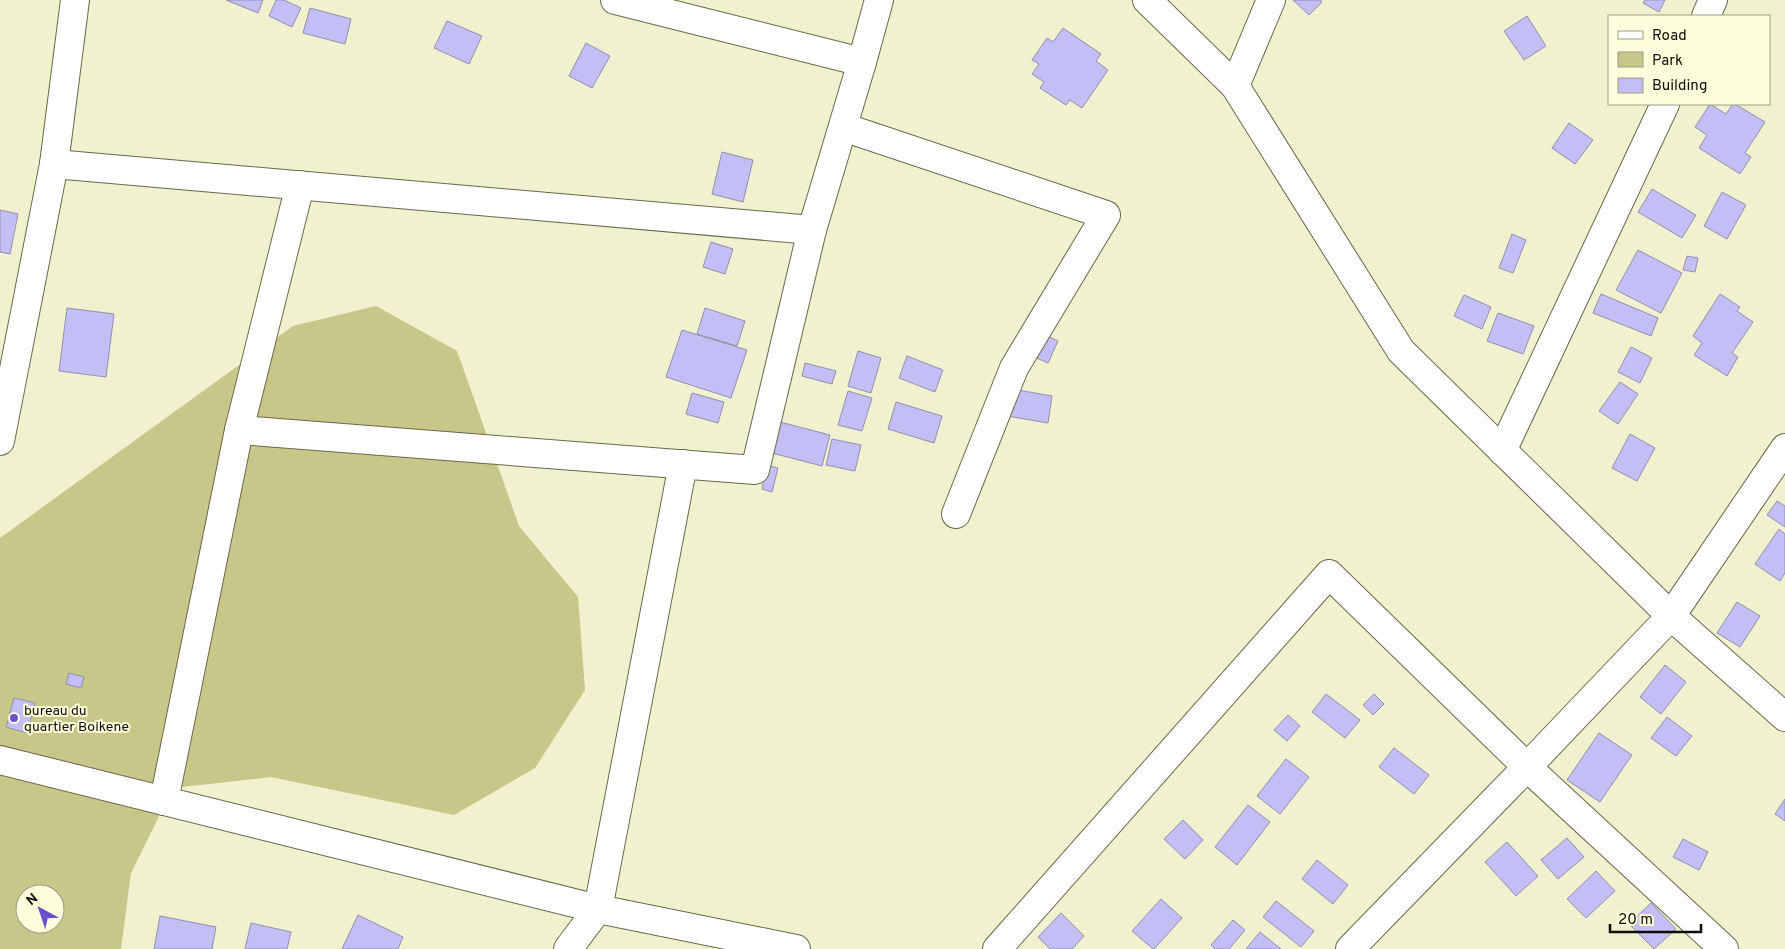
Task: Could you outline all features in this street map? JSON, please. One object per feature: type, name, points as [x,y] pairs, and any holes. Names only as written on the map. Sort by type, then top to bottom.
[{"type":"street","points":[[0,441],[54,164],[75,0]]},
{"type":"street","points":[[615,0],[862,62]]},
{"type":"street","points":[[239,430],[755,470],[812,230],[862,62],[878,0]]},
{"type":"street","points":[[1147,0],[1235,86],[1401,351],[1671,616],[1785,717]]},
{"type":"street","points":[[1235,86],[1271,0]]},
{"type":"street","points":[[1706,15],[1713,0]]},
{"type":"street","points":[[1502,451],[1665,105]]},
{"type":"street","points":[[843,127],[1106,215],[1014,368],[956,514]]},
{"type":"street","points":[[54,164],[812,230]]},
{"type":"street","points":[[164,801],[239,430],[300,185]]},
{"type":"street","points":[[1350,949],[1671,616],[1783,456]]},
{"type":"street","points":[[568,949],[598,909],[683,464]]},
{"type":"street","points":[[997,949],[1329,574],[1709,944]]},
{"type":"street","points":[[0,760],[598,909],[796,949]]},
{"type":"green space","points":[[376,306],[457,351],[519,526],[578,597],[585,690],[535,768],[454,815],[271,777],[173,788],[131,873],[121,949],[0,949],[0,538],[293,326]]},
{"type":"building","points":[[226,0],[263,0],[258,13]]},
{"type":"building","points":[[276,0],[284,0],[301,8],[292,27],[269,16]]},
{"type":"building","points":[[1293,0],[1320,0],[1322,2],[1309,15]]},
{"type":"building","points":[[1645,0],[1665,0],[1659,12],[1643,3]]},
{"type":"building","points":[[310,8],[351,19],[345,44],[303,33]]},
{"type":"building","points":[[1527,16],[1546,46],[1524,60],[1504,31]]},
{"type":"building","points":[[447,21],[482,36],[469,64],[434,48]]},
{"type":"building","points":[[1063,28],[1101,54],[1096,61],[1108,70],[1082,108],[1070,100],[1066,105],[1040,88],[1044,82],[1032,74],[1039,64],[1032,60],[1047,38],[1053,42]]},
{"type":"building","points":[[586,43],[610,56],[592,88],[569,76]]},
{"type":"building","points":[[1709,105],[1726,114],[1732,105],[1737,105],[1765,122],[1745,153],[1751,157],[1740,174],[1699,148],[1707,135],[1695,127]]},
{"type":"building","points":[[1569,123],[1593,140],[1575,164],[1552,148]]},
{"type":"building","points":[[722,152],[753,160],[743,202],[712,194]]},
{"type":"building","points":[[1652,189],[1696,215],[1682,238],[1638,212]]},
{"type":"building","points":[[1722,192],[1746,205],[1727,239],[1704,226]]},
{"type":"building","points":[[0,210],[18,214],[10,254],[0,252]]},
{"type":"building","points":[[1512,234],[1526,240],[1513,273],[1499,268]]},
{"type":"building","points":[[711,242],[733,249],[725,274],[703,267]]},
{"type":"building","points":[[1638,250],[1682,273],[1661,313],[1616,290]]},
{"type":"building","points":[[1687,256],[1698,258],[1695,272],[1683,270]]},
{"type":"building","points":[[1601,294],[1658,318],[1651,336],[1593,313]]},
{"type":"building","points":[[1720,294],[1740,307],[1737,311],[1753,322],[1732,353],[1738,357],[1727,376],[1694,355],[1702,343],[1693,336]]},
{"type":"building","points":[[1464,295],[1491,307],[1482,329],[1454,316]]},
{"type":"building","points":[[67,308],[114,314],[106,377],[59,371]]},
{"type":"building","points":[[705,308],[745,321],[737,346],[697,334]]},
{"type":"building","points":[[1498,313],[1534,326],[1523,354],[1487,341]]},
{"type":"building","points":[[1027,326],[1058,341],[1048,363],[1016,349]]},
{"type":"building","points":[[682,330],[747,350],[731,398],[666,377]]},
{"type":"building","points":[[1631,347],[1652,358],[1640,383],[1618,372]]},
{"type":"building","points":[[858,351],[881,358],[871,393],[848,386]]},
{"type":"building","points":[[907,356],[943,370],[935,392],[899,378]]},
{"type":"building","points":[[805,363],[836,371],[832,384],[802,376]]},
{"type":"building","points":[[1620,382],[1638,394],[1618,424],[1599,411]]},
{"type":"building","points":[[1012,389],[1052,396],[1048,423],[1007,416]]},
{"type":"building","points":[[848,391],[872,398],[862,431],[838,425]]},
{"type":"building","points":[[692,393],[724,402],[718,423],[686,414]]},
{"type":"building","points":[[896,402],[942,416],[934,443],[888,429]]},
{"type":"building","points":[[780,422],[830,435],[822,466],[772,453]]},
{"type":"building","points":[[1630,434],[1655,448],[1637,481],[1612,468]]},
{"type":"building","points":[[832,439],[861,445],[855,471],[826,465]]},
{"type":"building","points":[[767,465],[778,468],[772,492],[762,489]]},
{"type":"building","points":[[1777,501],[1785,506],[1785,527],[1767,515]]},
{"type":"building","points":[[1779,529],[1785,534],[1785,573],[1780,581],[1755,564]]},
{"type":"building","points":[[1737,602],[1760,616],[1740,647],[1717,633]]},
{"type":"building","points":[[1665,665],[1686,682],[1661,714],[1640,697]]},
{"type":"building","points":[[69,673],[84,677],[81,688],[66,684]]},
{"type":"building","points":[[1326,694],[1360,720],[1345,738],[1312,712]]},
{"type":"building","points":[[1374,694],[1384,704],[1373,715],[1363,705]]},
{"type":"building","points":[[14,698],[35,703],[27,733],[6,727]]},
{"type":"building","points":[[1288,715],[1300,726],[1287,741],[1274,730]]},
{"type":"building","points":[[1667,717],[1692,736],[1676,756],[1651,738]]},
{"type":"building","points":[[1599,733],[1632,755],[1600,802],[1567,780]]},
{"type":"building","points":[[1394,748],[1429,775],[1414,794],[1379,767]]},
{"type":"building","points":[[1286,759],[1309,777],[1280,814],[1257,796]]},
{"type":"building","points":[[1785,799],[1785,821],[1775,814]]},
{"type":"building","points":[[1248,805],[1270,822],[1237,865],[1215,847]]},
{"type":"building","points":[[1183,820],[1203,840],[1185,859],[1164,839]]},
{"type":"building","points":[[1567,838],[1584,857],[1558,879],[1541,860]]},
{"type":"building","points":[[1683,839],[1708,852],[1699,870],[1673,857]]},
{"type":"building","points":[[1507,842],[1538,876],[1516,896],[1485,862]]},
{"type":"building","points":[[1317,860],[1348,885],[1333,904],[1302,879]]},
{"type":"building","points":[[1596,871],[1615,891],[1586,918],[1567,899]]},
{"type":"building","points":[[1161,899],[1182,918],[1153,949],[1132,931]]},
{"type":"building","points":[[1276,901],[1314,931],[1301,947],[1263,917]]},
{"type":"building","points":[[1651,903],[1676,929],[1654,949],[1629,924]]},
{"type":"building","points":[[1061,913],[1084,936],[1072,949],[1050,949],[1038,937]]},
{"type":"building","points":[[358,915],[403,937],[398,949],[342,949]]},
{"type":"building","points":[[160,916],[216,927],[212,949],[154,949]]},
{"type":"building","points":[[1233,920],[1245,930],[1229,949],[1215,949],[1211,945]]},
{"type":"building","points":[[251,923],[291,932],[287,949],[245,949]]},
{"type":"building","points":[[1260,932],[1281,949],[1246,949]]},
{"type":"place","name":"bureau du quartier Boikene","points":[[14,718]]}]
